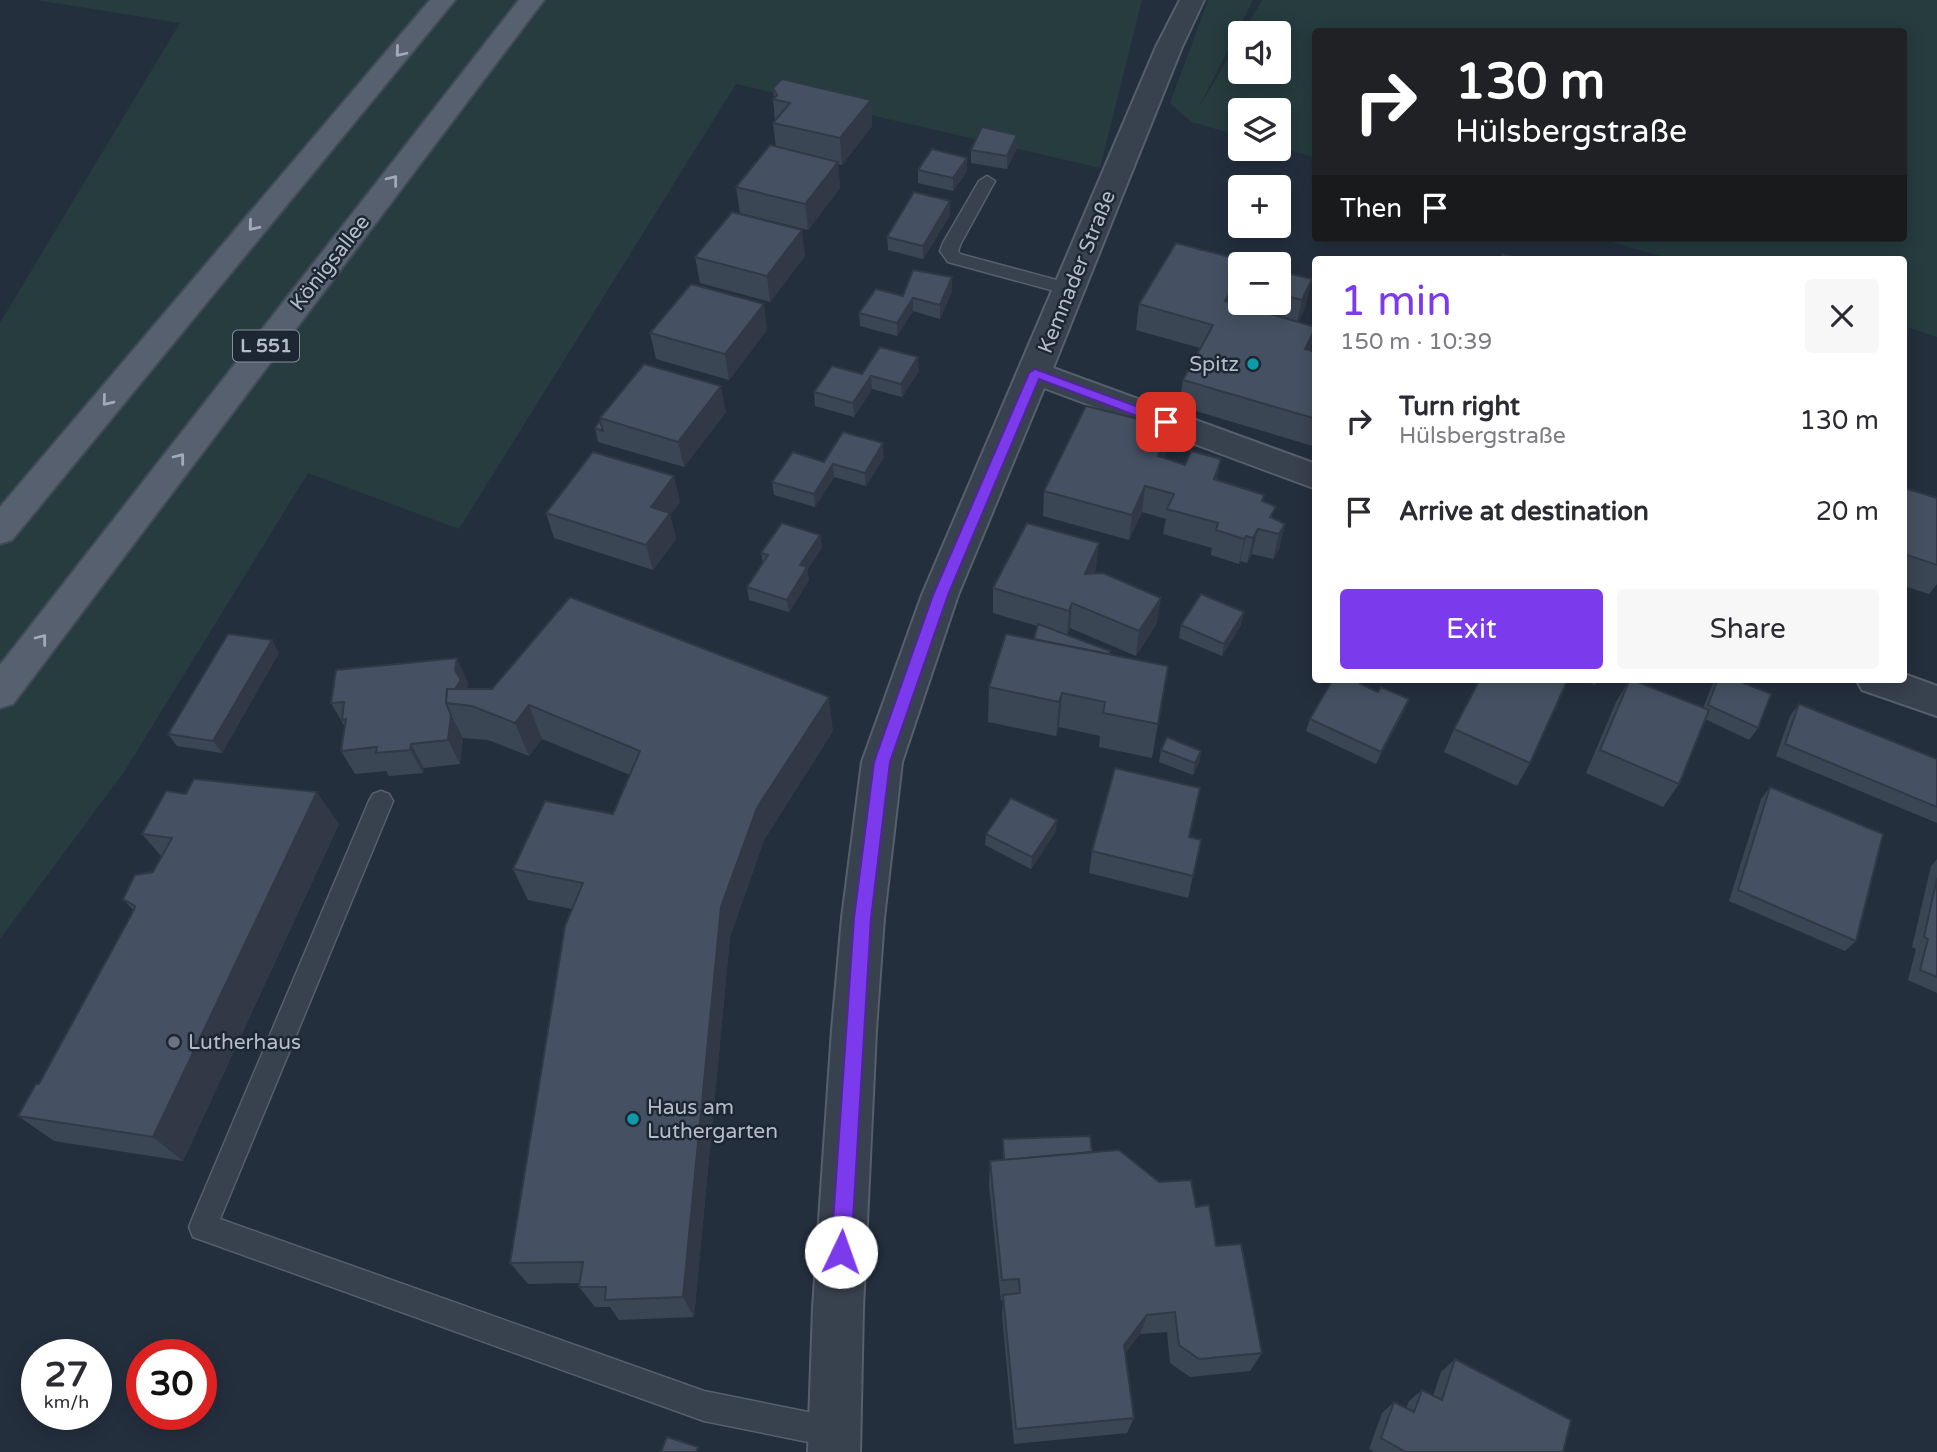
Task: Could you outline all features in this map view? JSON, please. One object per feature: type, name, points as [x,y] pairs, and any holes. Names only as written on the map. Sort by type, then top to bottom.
[{"type":"main road","points":[[0,531],[443,0]]},
{"type":"main road","name":"Königsallee","points":[[0,693],[532,0]]},
{"type":"street","name":"Kemnader Straße","points":[[833,1442],[854,1030],[863,918],[882,762],[940,595],[1169,47],[1192,0]]},
{"type":"street","points":[[1035,373],[1312,476]]},
{"type":"street","points":[[1886,683],[1937,702]]},
{"type":"lane","points":[[987,181],[948,251],[954,258],[967,263],[1069,289]]},
{"type":"lane","points":[[381,801],[203,1227],[704,1406],[833,1442]]},
{"type":"green space","points":[[36,0],[1142,0],[1100,168],[736,84],[459,529],[308,473],[124,772],[0,939],[0,323],[180,23]]},
{"type":"green space","points":[[1208,0],[1253,0],[1242,21],[1228,21],[1228,50],[1199,107],[1228,59],[1228,84],[1291,84],[1291,21],[1250,21],[1262,0],[1937,0],[1937,337],[1907,327],[1907,256],[1660,256],[1611,242],[1907,242],[1907,28],[1312,28],[1312,157],[1291,151],[1291,98],[1228,98],[1228,132],[1191,122],[1170,103]]},
{"type":"building","points":[[782,79],[871,100],[840,138],[773,123],[790,103],[773,99],[777,95],[773,88]]},
{"type":"building","points":[[982,127],[1017,135],[1007,156],[971,150]]},
{"type":"building","points":[[770,145],[838,162],[805,204],[736,187]]},
{"type":"building","points":[[932,149],[967,158],[953,178],[918,170]]},
{"type":"building","points":[[914,192],[950,201],[923,246],[887,237]]},
{"type":"building","points":[[732,212],[802,230],[767,276],[695,257]]},
{"type":"building","points":[[1176,243],[1228,257],[1228,296],[1225,301],[1228,302],[1228,315],[1274,315],[1312,326],[1312,335],[1305,349],[1312,351],[1312,418],[1183,380],[1213,325],[1139,304]]},
{"type":"building","points":[[913,270],[952,277],[940,305],[913,298],[897,323],[859,313],[876,289],[903,296]]},
{"type":"building","points":[[1291,274],[1312,279],[1302,300],[1291,297]]},
{"type":"building","points":[[691,284],[764,304],[725,354],[650,333]]},
{"type":"building","points":[[880,347],[918,357],[901,384],[871,376],[853,403],[814,392],[832,366],[862,374]]},
{"type":"building","points":[[644,364],[721,386],[678,442],[600,418]]},
{"type":"building","points":[[1086,406],[1170,427],[1158,456],[1185,465],[1191,451],[1221,459],[1214,479],[1264,495],[1262,501],[1276,507],[1270,517],[1285,524],[1279,534],[1258,529],[1253,538],[1246,536],[1244,539],[1216,530],[1218,523],[1167,509],[1174,494],[1145,486],[1132,515],[1044,491]]},
{"type":"building","points":[[600,421],[603,431],[595,428]]},
{"type":"building","points":[[843,432],[883,443],[865,473],[833,464],[814,494],[772,482],[793,452],[824,462]]},
{"type":"building","points":[[593,452],[674,476],[651,507],[670,513],[646,545],[546,513]]},
{"type":"building","points":[[1907,489],[1937,498],[1937,565],[1907,555]]},
{"type":"building","points":[[782,523],[820,535],[800,565],[807,567],[787,600],[747,587],[768,555],[761,553]]},
{"type":"building","points":[[1027,523],[1099,543],[1085,574],[1103,573],[1161,598],[1139,631],[1072,603],[1069,611],[993,588]]},
{"type":"building","points":[[1201,594],[1244,612],[1224,644],[1181,625]]},
{"type":"building","name":"Haus am Luthergarten","points":[[570,597],[829,697],[757,808],[721,907],[683,1297],[605,1300],[606,1287],[579,1287],[583,1262],[510,1263],[565,926],[583,883],[513,869],[545,801],[613,814],[640,751],[529,705],[515,723],[472,706],[446,703],[447,689],[492,689]]},
{"type":"building","points":[[1038,624],[1110,651],[1109,654],[1034,639]]},
{"type":"building","points":[[228,634],[272,640],[213,741],[168,734]]},
{"type":"building","points":[[1006,634],[1168,666],[1158,724],[1103,713],[1105,702],[1062,693],[1059,702],[989,687]]},
{"type":"building","points":[[457,658],[455,670],[461,680],[455,689],[447,689],[446,703],[451,715],[448,740],[411,744],[410,750],[376,753],[377,747],[341,751],[346,719],[342,720],[344,702],[331,703],[336,670]]},
{"type":"building","points":[[1331,683],[1360,683],[1378,692],[1381,687],[1409,699],[1381,752],[1310,719]]},
{"type":"building","points":[[1478,683],[1566,683],[1530,763],[1454,729]]},
{"type":"building","points":[[1628,683],[1640,683],[1709,710],[1679,784],[1600,750]]},
{"type":"building","points":[[1716,683],[1744,683],[1771,694],[1758,728],[1708,705]]},
{"type":"building","points":[[1799,704],[1937,759],[1937,807],[1785,744]]},
{"type":"building","points":[[1167,737],[1201,751],[1195,763],[1161,750]]},
{"type":"building","points":[[1115,768],[1200,788],[1189,837],[1201,840],[1193,876],[1092,851]]},
{"type":"building","name":"Lutherhaus","points":[[194,779],[317,792],[153,1137],[18,1116],[36,1084],[39,1084],[134,910],[135,906],[123,899],[135,875],[153,872],[172,838],[142,834],[166,791],[186,794]]},
{"type":"building","points":[[1770,787],[1883,834],[1856,941],[1738,890]]},
{"type":"building","points":[[1011,798],[1057,820],[1032,857],[986,834]]},
{"type":"building","points":[[1937,878],[1937,977],[1920,970],[1928,939],[1924,937]]},
{"type":"building","points":[[1090,1136],[1092,1152],[1004,1160],[1003,1139]]},
{"type":"building","points":[[1119,1150],[1159,1182],[1191,1180],[1196,1207],[1209,1205],[1216,1246],[1241,1244],[1262,1353],[1199,1359],[1179,1345],[1175,1312],[1147,1315],[1124,1345],[1134,1418],[1016,1429],[1003,1295],[1020,1293],[1019,1279],[1002,1280],[990,1161]]},
{"type":"building","points":[[1455,1359],[1571,1420],[1563,1452],[1406,1452],[1381,1438],[1394,1402],[1414,1412],[1422,1390],[1442,1400]]},
{"type":"building","points":[[667,1437],[698,1447],[696,1452],[661,1452]]},
{"type":"place","name":"Spitz","points":[[1253,364]]},
{"type":"place","name":"Lutherhaus","points":[[174,1042]]},
{"type":"place","name":"Haus am Luthergarten","points":[[633,1119]]},
{"type":"route","points":[[841,1252],[863,918],[882,762],[940,595],[1035,373],[1166,422]]}]
